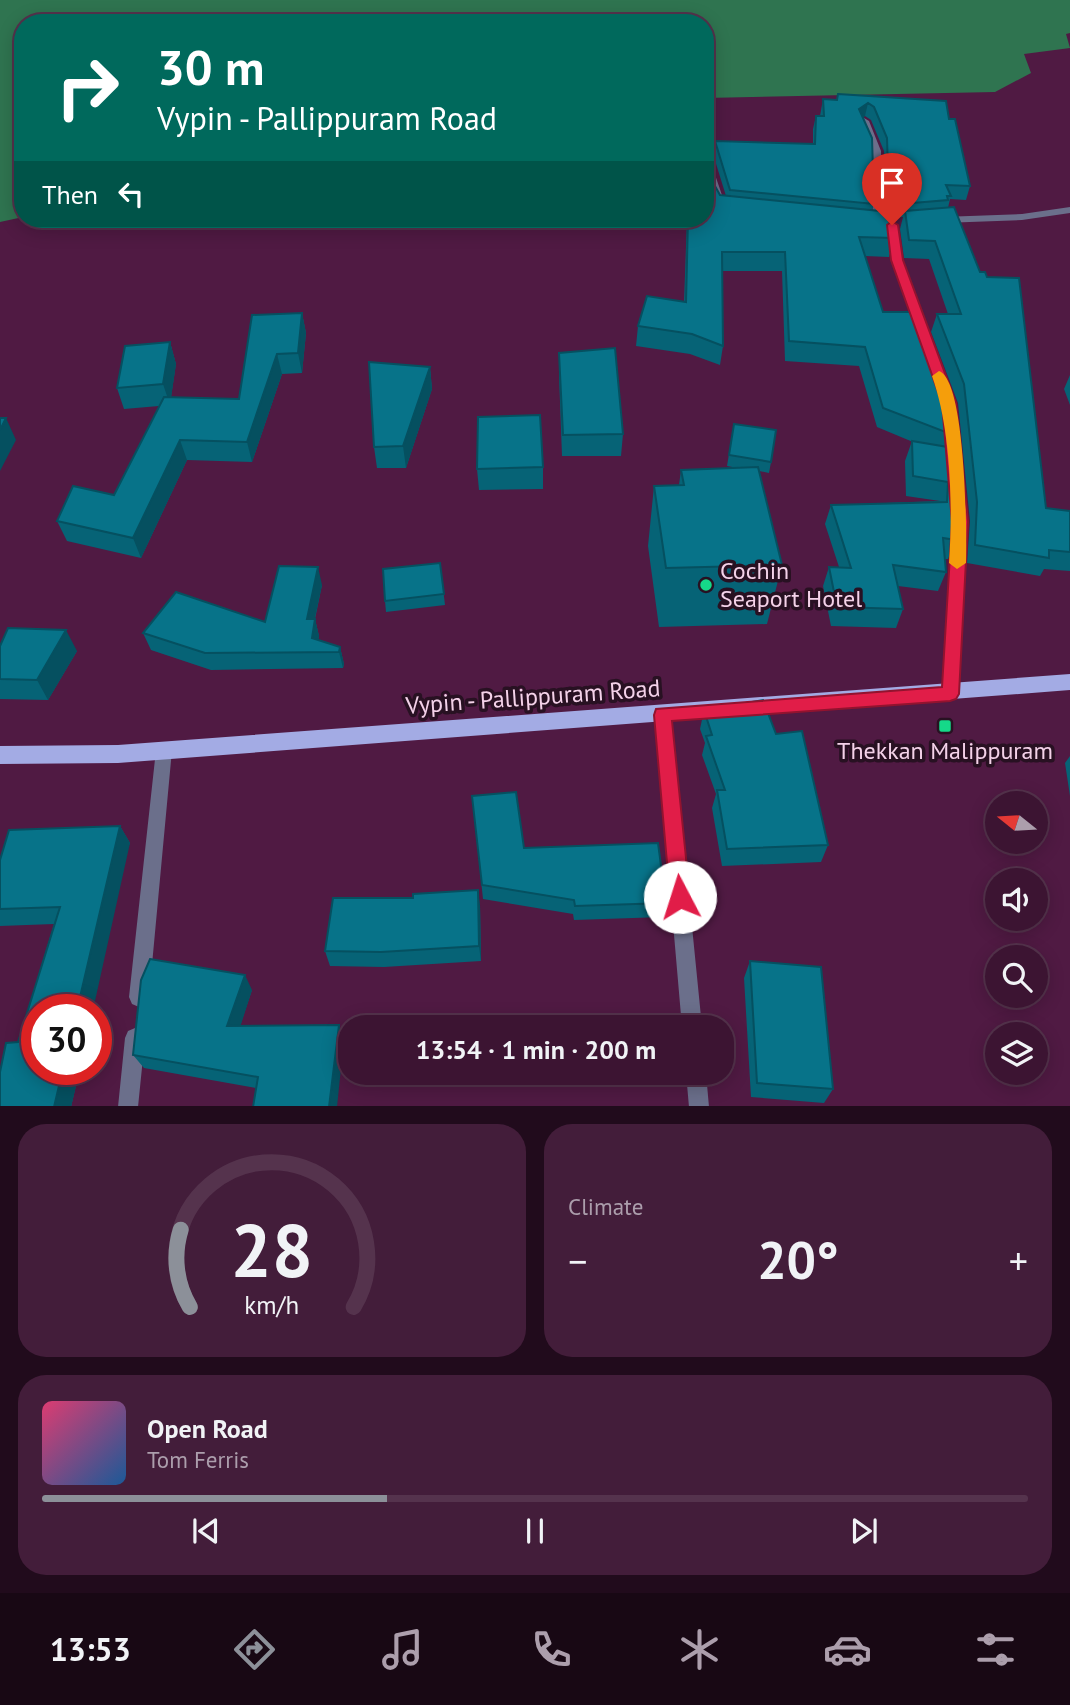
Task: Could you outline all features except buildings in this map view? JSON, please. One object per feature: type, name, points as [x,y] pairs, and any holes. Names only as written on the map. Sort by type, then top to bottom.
[{"type":"main road","name":"Vypin - Pallippuram Road","points":[[0,755],[118,754],[950,694],[1070,682]]},
{"type":"street","points":[[864,121],[876,152],[878,224]]},
{"type":"street","points":[[714,186],[722,209],[736,211]]},
{"type":"street","points":[[926,220],[1022,217],[1070,210]]},
{"type":"street","points":[[865,223],[897,224],[897,260],[925,338]]},
{"type":"street","points":[[940,377],[949,403],[960,522],[950,694]]},
{"type":"street","points":[[663,715],[691,1015]]},
{"type":"street","points":[[128,1106],[164,750]]},
{"type":"street","points":[[697,1085],[699,1106]]},
{"type":"shaded area","points":[[0,0],[1070,0],[1070,33],[1066,34],[1070,48],[1024,54],[1031,73],[995,92],[714,98],[714,14],[14,14],[14,219],[0,222]]},
{"type":"slow traffic","points":[[939,376],[949,403],[960,522],[957,563]]},
{"type":"place","name":"Cochin Seaport Hotel","points":[[706,585]]},
{"type":"place","name":"Thekkan Malippuram","points":[[945,726]]},
{"type":"route","points":[[680,897],[663,715],[950,694],[960,522],[949,403],[897,260],[892,225]]}]
